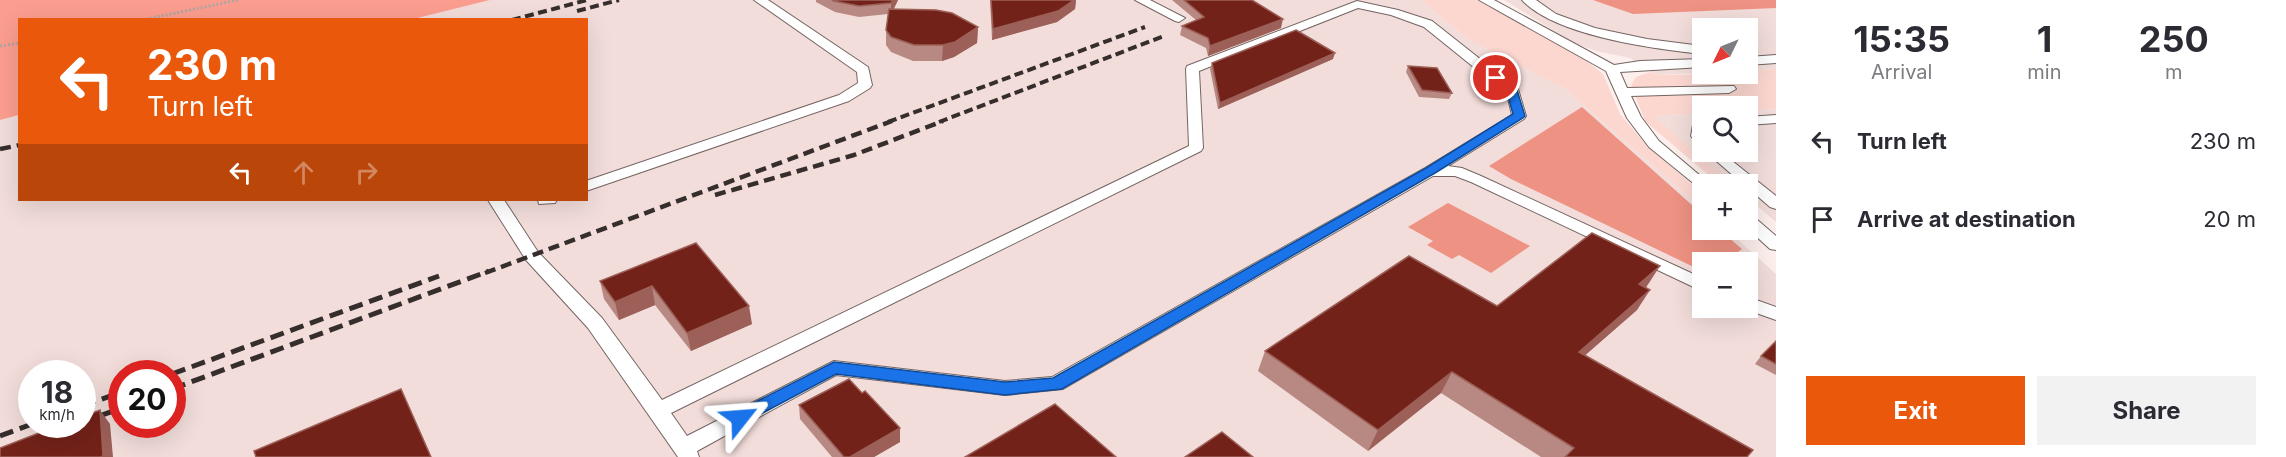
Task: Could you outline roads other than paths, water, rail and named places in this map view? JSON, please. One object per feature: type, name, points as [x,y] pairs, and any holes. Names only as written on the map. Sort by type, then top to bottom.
[{"type":"lane","points":[[588,185],[844,98],[865,85],[863,70],[760,0]]},
{"type":"lane","points":[[1141,0],[1179,18]]},
{"type":"lane","points":[[1485,0],[1612,69],[1640,65],[1692,63]]},
{"type":"lane","points":[[1528,0],[1554,17],[1588,29],[1692,48]]},
{"type":"lane","points":[[497,201],[531,256],[595,323],[638,381],[657,411],[686,452],[834,368],[1005,388],[1056,384],[1430,171],[1519,116],[1513,92],[1428,24],[1356,2],[1192,69],[1196,148],[657,411]]},
{"type":"lane","points":[[1758,59],[1774,60]]},
{"type":"lane","points":[[1612,69],[1634,118],[1654,144],[1692,175]]},
{"type":"lane","points":[[1622,92],[1729,89]]},
{"type":"lane","points":[[1758,120],[1776,119]]},
{"type":"lane","points":[[1725,162],[1776,204]]},
{"type":"lane","points":[[1430,171],[1457,171],[1692,280]]},
{"type":"lane","points":[[1758,230],[1776,245]]},
{"type":"lane","points":[[1758,307],[1776,314]]},
{"type":"railway","points":[[520,18],[587,0]]},
{"type":"railway","points":[[577,11],[619,0]]},
{"type":"railway","points":[[888,122],[1145,27]]},
{"type":"railway","points":[[939,122],[1164,36]]},
{"type":"railway","points":[[485,273],[892,121]]},
{"type":"railway","points":[[715,195],[854,155],[943,121]]},
{"type":"railway","points":[[0,149],[18,145]]},
{"type":"railway","points":[[186,384],[489,271]]},
{"type":"railway","points":[[186,369],[439,276]]},
{"type":"railway","points":[[96,401],[108,397]]},
{"type":"railway","points":[[96,417],[108,413]]},
{"type":"railway","points":[[0,436],[18,429]]}]
